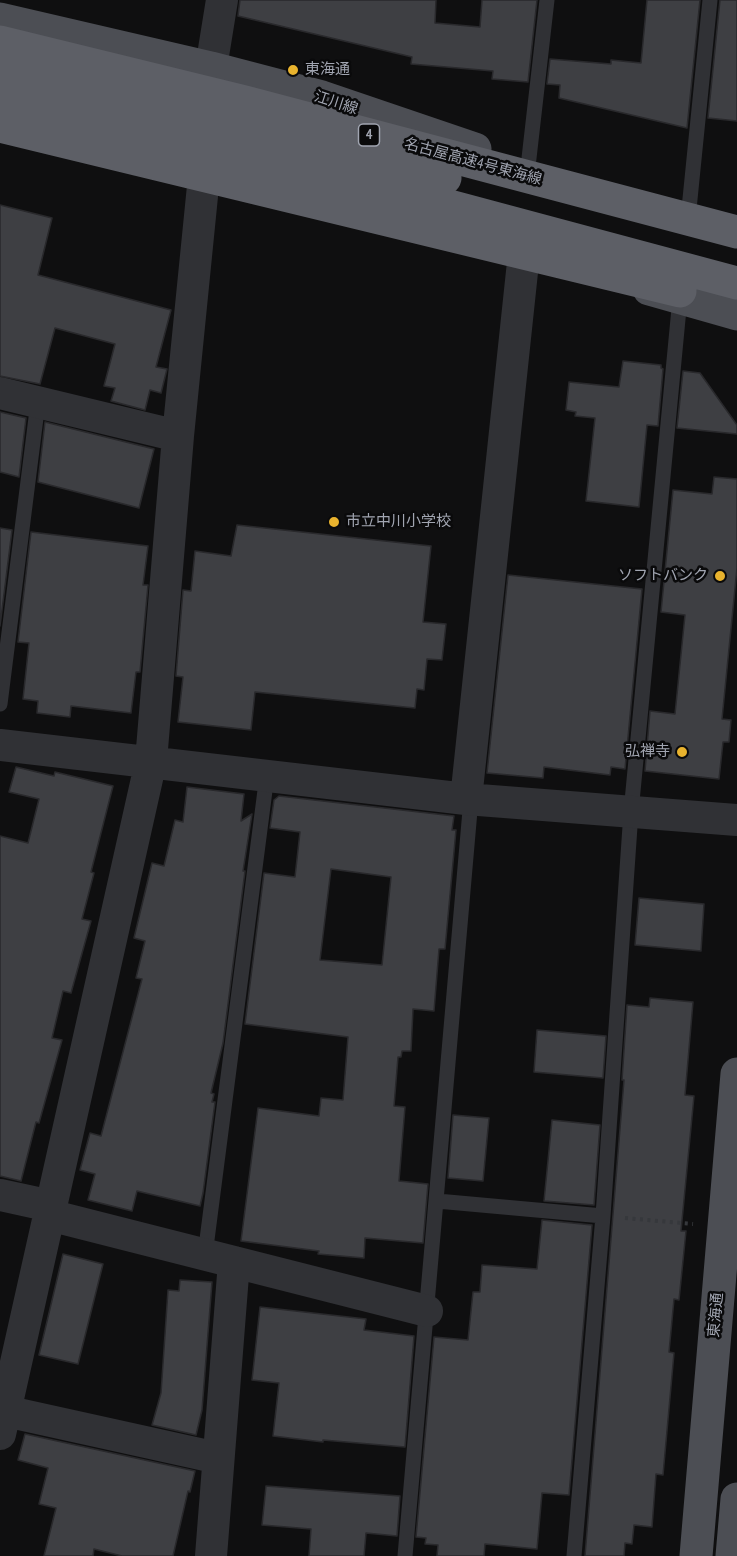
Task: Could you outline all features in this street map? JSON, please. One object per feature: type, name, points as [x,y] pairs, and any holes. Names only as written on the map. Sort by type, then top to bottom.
[{"type":"highway","name":"名古屋高速4号東海線","points":[[0,42],[245,102],[737,232]]},
{"type":"highway","points":[[0,72],[261,137],[402,167],[737,247]]},
{"type":"highway","points":[[0,101],[103,128],[382,188],[737,282]]},
{"type":"highway","points":[[0,126],[737,304]]},
{"type":"main road","name":"江川線","points":[[0,19],[211,68],[322,97],[528,167],[689,209],[737,224]]},
{"type":"main road","points":[[0,139],[203,186],[524,254],[737,314]]},
{"type":"main road","name":"東海通","points":[[696,1556],[730,1225],[737,1074]]},
{"type":"main road","points":[[732,1556],[737,1499]]},
{"type":"street","points":[[211,68],[222,0]]},
{"type":"street","points":[[203,186],[178,436],[151,761],[3,1422],[218,1458]]},
{"type":"street","points":[[468,799],[524,254]]},
{"type":"street","points":[[0,393],[178,436]]},
{"type":"street","points":[[0,745],[468,799],[737,820]]},
{"type":"street","points":[[0,1195],[219,1258],[427,1311]]},
{"type":"street","points":[[211,1556],[218,1458],[219,1258]]},
{"type":"lane","points":[[528,167],[547,0]]},
{"type":"lane","points":[[689,209],[711,0]]},
{"type":"lane","points":[[574,1556],[603,1216],[631,812],[680,298]]},
{"type":"lane","points":[[0,704],[38,402]]},
{"type":"lane","points":[[219,1258],[267,775]]},
{"type":"lane","points":[[405,1556],[468,799]]},
{"type":"lane","points":[[436,1201],[603,1216]]},
{"type":"path","points":[[603,1216],[730,1225]]},
{"type":"building","points":[[240,0],[436,0],[435,23],[480,27],[482,0],[537,0],[528,82],[492,79],[493,71],[411,64],[412,57],[238,16]]},
{"type":"building","points":[[647,0],[700,0],[687,128],[559,98],[560,85],[547,84],[550,59],[611,64],[611,60],[641,63]]},
{"type":"building","points":[[720,0],[737,0],[737,121],[708,118]]},
{"type":"building","points":[[0,205],[52,218],[38,275],[171,310],[156,367],[167,369],[161,393],[150,390],[145,410],[111,401],[115,388],[104,386],[115,344],[55,328],[40,384],[0,376]]},
{"type":"building","points":[[623,361],[661,365],[663,369],[658,426],[647,425],[639,507],[586,501],[595,418],[575,416],[576,412],[566,410],[569,382],[619,387]]},
{"type":"building","points":[[683,371],[700,373],[737,425],[737,434],[677,428]]},
{"type":"building","points":[[0,412],[26,418],[19,477],[0,472]]},
{"type":"building","points":[[45,422],[154,449],[139,508],[38,482]]},
{"type":"building","points":[[714,477],[737,479],[737,568],[722,719],[731,720],[729,742],[723,742],[719,779],[645,771],[650,711],[675,714],[685,615],[661,612],[673,490],[712,494]]},
{"type":"building","points":[[237,525],[431,546],[423,622],[446,624],[442,660],[427,659],[424,690],[417,689],[415,708],[255,692],[251,730],[178,722],[183,677],[176,676],[183,590],[191,591],[195,551],[231,556]]},
{"type":"building","points":[[0,528],[12,530],[0,626]]},
{"type":"building","points":[[31,532],[148,546],[143,585],[148,585],[140,672],[136,672],[131,713],[71,706],[70,717],[37,713],[38,701],[23,699],[29,643],[18,642]]},
{"type":"building","points":[[508,575],[642,589],[625,769],[611,767],[610,775],[544,767],[543,778],[487,773]]},
{"type":"building","points":[[16,767],[54,776],[55,772],[113,786],[91,872],[94,873],[82,919],[91,921],[71,993],[63,991],[52,1038],[62,1040],[39,1123],[36,1122],[21,1181],[0,1176],[0,836],[28,843],[39,799],[9,792]]},
{"type":"building","points":[[187,787],[244,794],[241,821],[252,814],[223,1043],[211,1093],[214,1094],[212,1102],[215,1102],[200,1206],[137,1191],[132,1211],[88,1200],[95,1174],[80,1170],[90,1133],[101,1136],[142,979],[136,978],[145,941],[134,938],[152,863],[164,866],[175,820],[183,822]]},
{"type":"building","points":[[279,796],[454,816],[452,830],[456,830],[445,949],[439,949],[434,1011],[413,1009],[411,1051],[402,1051],[401,1057],[398,1057],[394,1106],[405,1107],[399,1181],[428,1184],[423,1243],[365,1238],[364,1258],[318,1254],[319,1251],[241,1241],[258,1108],[319,1116],[321,1098],[343,1100],[348,1037],[245,1024],[264,873],[295,877],[300,832],[270,828],[274,800]],"holes":[[[331,869],[391,877],[382,965],[320,960]]]},
{"type":"building","points":[[639,898],[704,904],[701,951],[635,945]]},
{"type":"building","points":[[650,998],[693,1002],[685,1095],[694,1096],[681,1231],[686,1231],[679,1300],[674,1299],[669,1352],[674,1353],[663,1475],[656,1474],[652,1527],[634,1525],[632,1544],[625,1543],[624,1556],[585,1556],[624,1080],[622,1080],[627,1005],[649,1007]]},
{"type":"building","points":[[537,1030],[606,1036],[603,1078],[534,1072]]},
{"type":"building","points":[[453,1115],[489,1118],[483,1181],[448,1178]]},
{"type":"building","points":[[552,1120],[600,1125],[594,1205],[544,1201]]},
{"type":"building","points":[[542,1220],[592,1225],[569,1495],[542,1493],[537,1549],[485,1544],[484,1556],[437,1556],[438,1545],[425,1544],[426,1538],[416,1537],[434,1337],[468,1340],[473,1292],[480,1292],[482,1265],[537,1269]]},
{"type":"building","points":[[63,1254],[103,1264],[78,1364],[39,1355]]},
{"type":"building","points":[[180,1280],[212,1282],[202,1410],[196,1435],[152,1425],[161,1393],[168,1290],[179,1291]]},
{"type":"building","points":[[260,1307],[366,1319],[364,1330],[414,1336],[405,1447],[323,1440],[323,1442],[273,1436],[279,1383],[252,1380]]},
{"type":"building","points":[[25,1434],[195,1471],[173,1556],[122,1556],[94,1549],[93,1556],[44,1556],[56,1508],[39,1504],[48,1468],[18,1460]]},
{"type":"building","points":[[266,1486],[400,1496],[397,1536],[366,1533],[364,1556],[309,1556],[311,1529],[262,1525]]},
{"type":"place","name":"東海通","points":[[293,70]]},
{"type":"place","name":"市立中川小学校","points":[[334,522]]},
{"type":"place","name":"ソフトバンク","points":[[720,576]]},
{"type":"place","name":"弘禅寺","points":[[682,752]]}]
